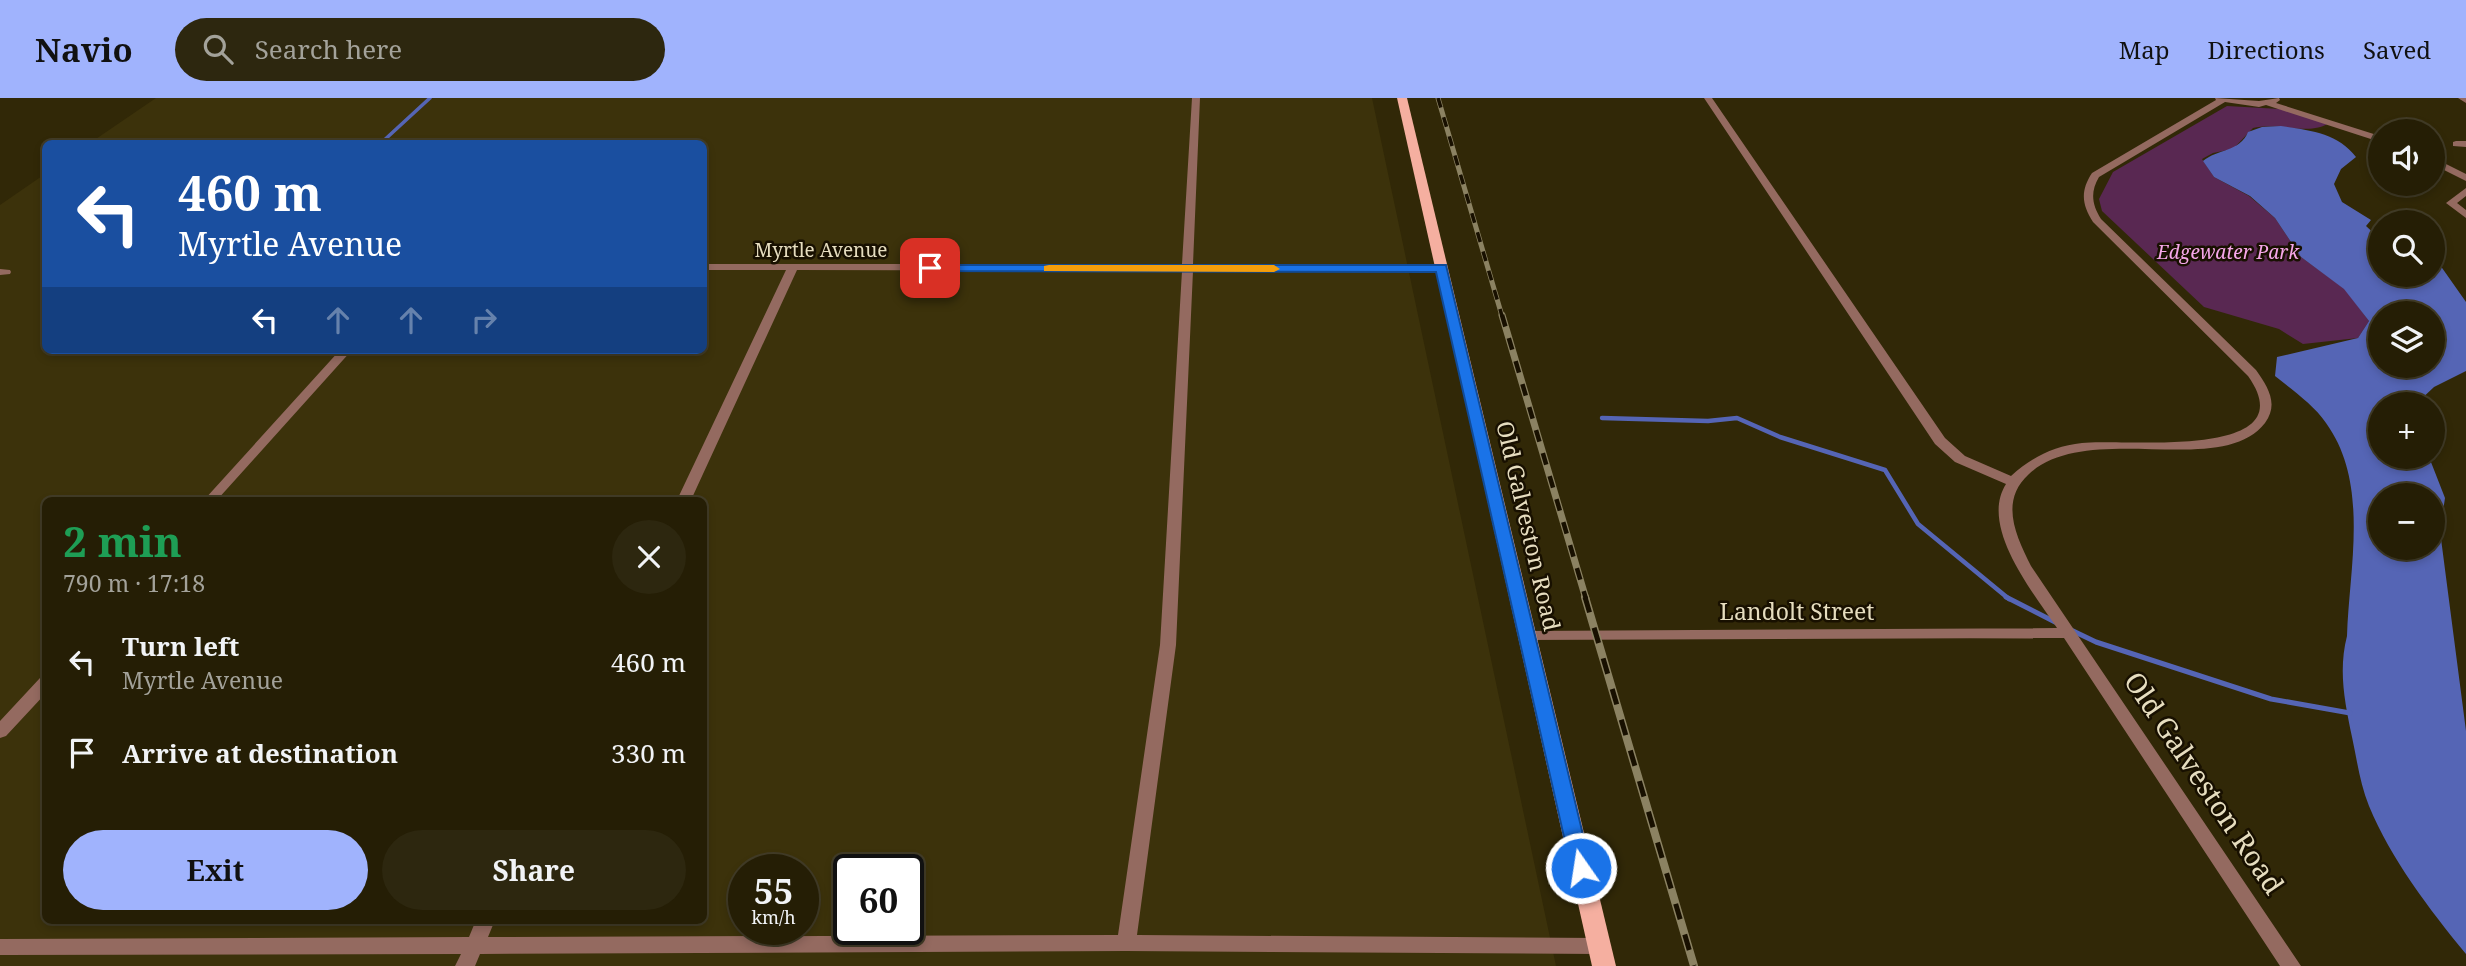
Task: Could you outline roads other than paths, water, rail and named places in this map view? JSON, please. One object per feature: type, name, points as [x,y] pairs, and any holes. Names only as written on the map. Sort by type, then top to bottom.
[{"type":"main road","name":"Old Galveston Road","points":[[1402,98],[1602,956]]},
{"type":"street","points":[[1126,943],[1168,645],[1196,98]]},
{"type":"street","points":[[1708,98],[1940,441],[1960,459],[2012,482],[2037,460],[2067,449],[2089,445],[2204,444],[2233,439],[2261,424],[2266,414],[2265,394],[2252,373],[2101,226],[2091,212],[2088,200],[2089,185],[2095,174],[2221,99],[2273,100],[2368,128]]},
{"type":"street","points":[[2273,100],[2368,135]]},
{"type":"street","points":[[2445,158],[2466,168]]},
{"type":"street","points":[[2445,167],[2466,178]]},
{"type":"street","points":[[2466,191],[2451,203],[2466,215]]},
{"type":"street","name":"Myrtle Avenue","points":[[707,267],[1441,268]]},
{"type":"street","points":[[685,497],[793,268]]},
{"type":"street","points":[[213,497],[342,354]]},
{"type":"street","name":"Old Galveston Road","points":[[2012,482],[2002,512],[2009,538],[2024,567],[2291,966]]},
{"type":"street","name":"Landolt Street","points":[[1527,636],[2068,633]]},
{"type":"street","points":[[0,732],[42,686]]},
{"type":"street","points":[[465,966],[484,924]]},
{"type":"street","points":[[0,947],[1126,943],[1602,956]]},
{"type":"water","points":[[2281,126],[2312,131],[2332,138],[2349,149],[2356,157],[2341,169],[2334,184],[2342,202],[2368,218],[2368,287],[2445,287],[2445,272],[2466,302],[2466,371],[2429,392],[2368,392],[2368,469],[2434,469],[2439,483],[2368,483],[2368,560],[2444,560],[2466,731],[2466,954],[2400,864],[2378,826],[2366,798],[2347,712],[2343,674],[2354,527],[2348,472],[2340,447],[2321,416],[2275,376],[2277,357],[2358,338],[2368,323],[2368,378],[2445,378],[2445,301],[2368,301],[2368,320],[2344,289],[2301,257],[2275,218],[2250,196],[2214,177],[2203,161],[2234,147],[2248,132],[2262,127]]},
{"type":"waterway","points":[[384,140],[430,98]]},
{"type":"waterway","points":[[1602,418],[1708,421],[1737,418],[1780,437],[1885,470],[1918,524],[2008,598]]},
{"type":"waterway","points":[[2008,598],[2057,623]]},
{"type":"waterway","points":[[2071,630],[2096,642],[2271,699],[2350,713]]},
{"type":"railway","points":[[1438,98],[1502,316]]},
{"type":"railway","points":[[1502,315],[1586,599]]},
{"type":"railway","points":[[1585,597],[1694,966]]},
{"type":"park label","name":"Edgewater Park","points":[[2228,252]]}]
